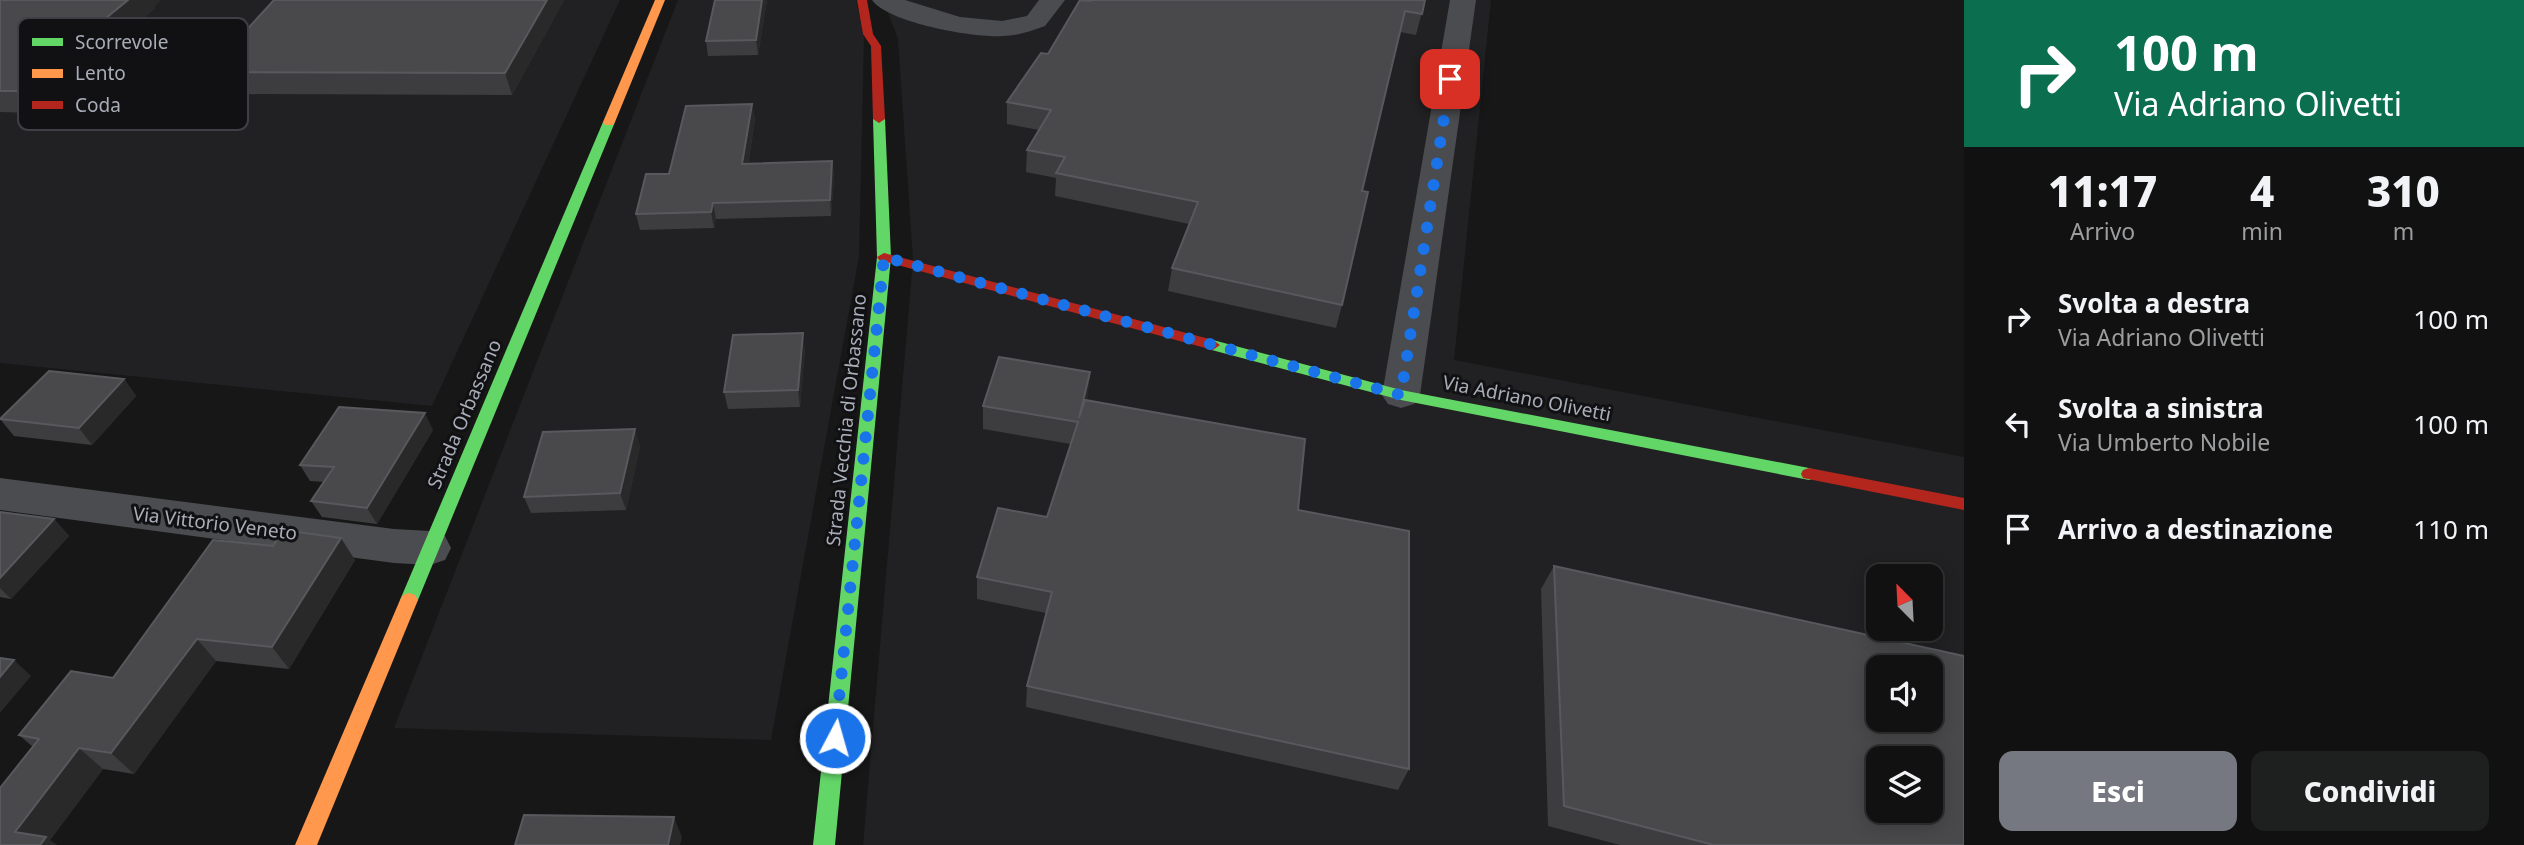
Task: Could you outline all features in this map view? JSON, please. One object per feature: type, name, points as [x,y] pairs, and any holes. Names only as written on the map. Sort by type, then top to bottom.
[{"type":"street","name":"Strada Orbassano","points":[[306,845],[660,0]]},
{"type":"street","name":"Strada Vecchia di Orbassano","points":[[824,845],[884,257],[876,46],[868,34],[862,0]]},
{"type":"street","points":[[885,0],[902,9],[989,29],[1006,29],[1038,20],[1052,0]]},
{"type":"street","points":[[1401,395],[1463,0]]},
{"type":"street","points":[[876,46],[881,33],[912,19],[932,17]]},
{"type":"street","name":"Via Adriano Olivetti","points":[[884,257],[1401,395],[1964,504]]},
{"type":"street","name":"Via Vittorio Veneto","points":[[0,494],[394,546],[430,548]]},
{"type":"shaded area","points":[[0,0],[620,0],[432,406],[0,363]]},
{"type":"shaded area","points":[[678,0],[856,0],[864,38],[859,256],[771,740],[394,728]]},
{"type":"shaded area","points":[[883,0],[1491,0],[1454,360],[1964,457],[1964,845],[863,845],[913,260],[898,39]]},
{"type":"building","points":[[0,0],[128,0],[106,18],[18,18],[18,90],[0,91]]},
{"type":"building","points":[[274,0],[547,0],[505,73],[248,72],[248,28]]},
{"type":"building","points":[[715,0],[762,0],[756,40],[706,41]]},
{"type":"building","points":[[1080,0],[1425,0],[1422,14],[1405,11],[1362,191],[1368,192],[1342,305],[1172,268],[1198,202],[1056,173],[1065,157],[1027,150],[1051,110],[1007,102],[1041,53],[1048,54]]},
{"type":"building","points":[[752,104],[742,164],[832,161],[830,200],[713,203],[711,212],[636,214],[646,174],[669,174],[686,106]]},
{"type":"building","points":[[803,333],[798,390],[724,392],[733,335]]},
{"type":"building","points":[[999,357],[1090,372],[1079,418],[1085,400],[1305,439],[1298,510],[1409,531],[1409,769],[1027,686],[1052,592],[977,577],[998,508],[1047,517],[1078,422],[983,406]]},
{"type":"building","points":[[49,371],[124,379],[79,428],[0,419]]},
{"type":"building","points":[[339,407],[425,413],[367,508],[311,501],[334,467],[300,465]]},
{"type":"building","points":[[635,429],[620,493],[524,497],[543,432]]},
{"type":"building","points":[[0,512],[54,519],[0,578]]},
{"type":"building","points":[[283,530],[341,538],[272,647],[197,639],[111,753],[79,748],[15,832],[46,837],[40,845],[0,845],[0,788],[39,739],[19,735],[71,671],[113,678],[213,540],[273,546]]},
{"type":"building","points":[[1554,566],[1866,634],[1866,641],[1896,641],[1964,656],[1964,845],[1714,845],[1564,806]]},
{"type":"building","points":[[0,658],[14,660],[0,677]]},
{"type":"building","points":[[524,815],[674,817],[668,845],[515,845]]},
{"type":"traffic: fast","points":[[824,845],[884,257],[879,119]]},
{"type":"traffic: fast","points":[[409,600],[609,122]]},
{"type":"traffic: fast","points":[[1213,345],[1401,395],[1809,474]]},
{"type":"traffic: slow","points":[[609,122],[660,0]]},
{"type":"traffic: slow","points":[[306,845],[409,600]]},
{"type":"traffic: jam","points":[[862,0],[868,34],[876,46],[879,119]]},
{"type":"traffic: jam","points":[[884,257],[1213,345]]},
{"type":"traffic: jam","points":[[1809,474],[1964,504]]},
{"type":"route","points":[[835,738],[884,257],[1401,395],[1450,79]]}]
